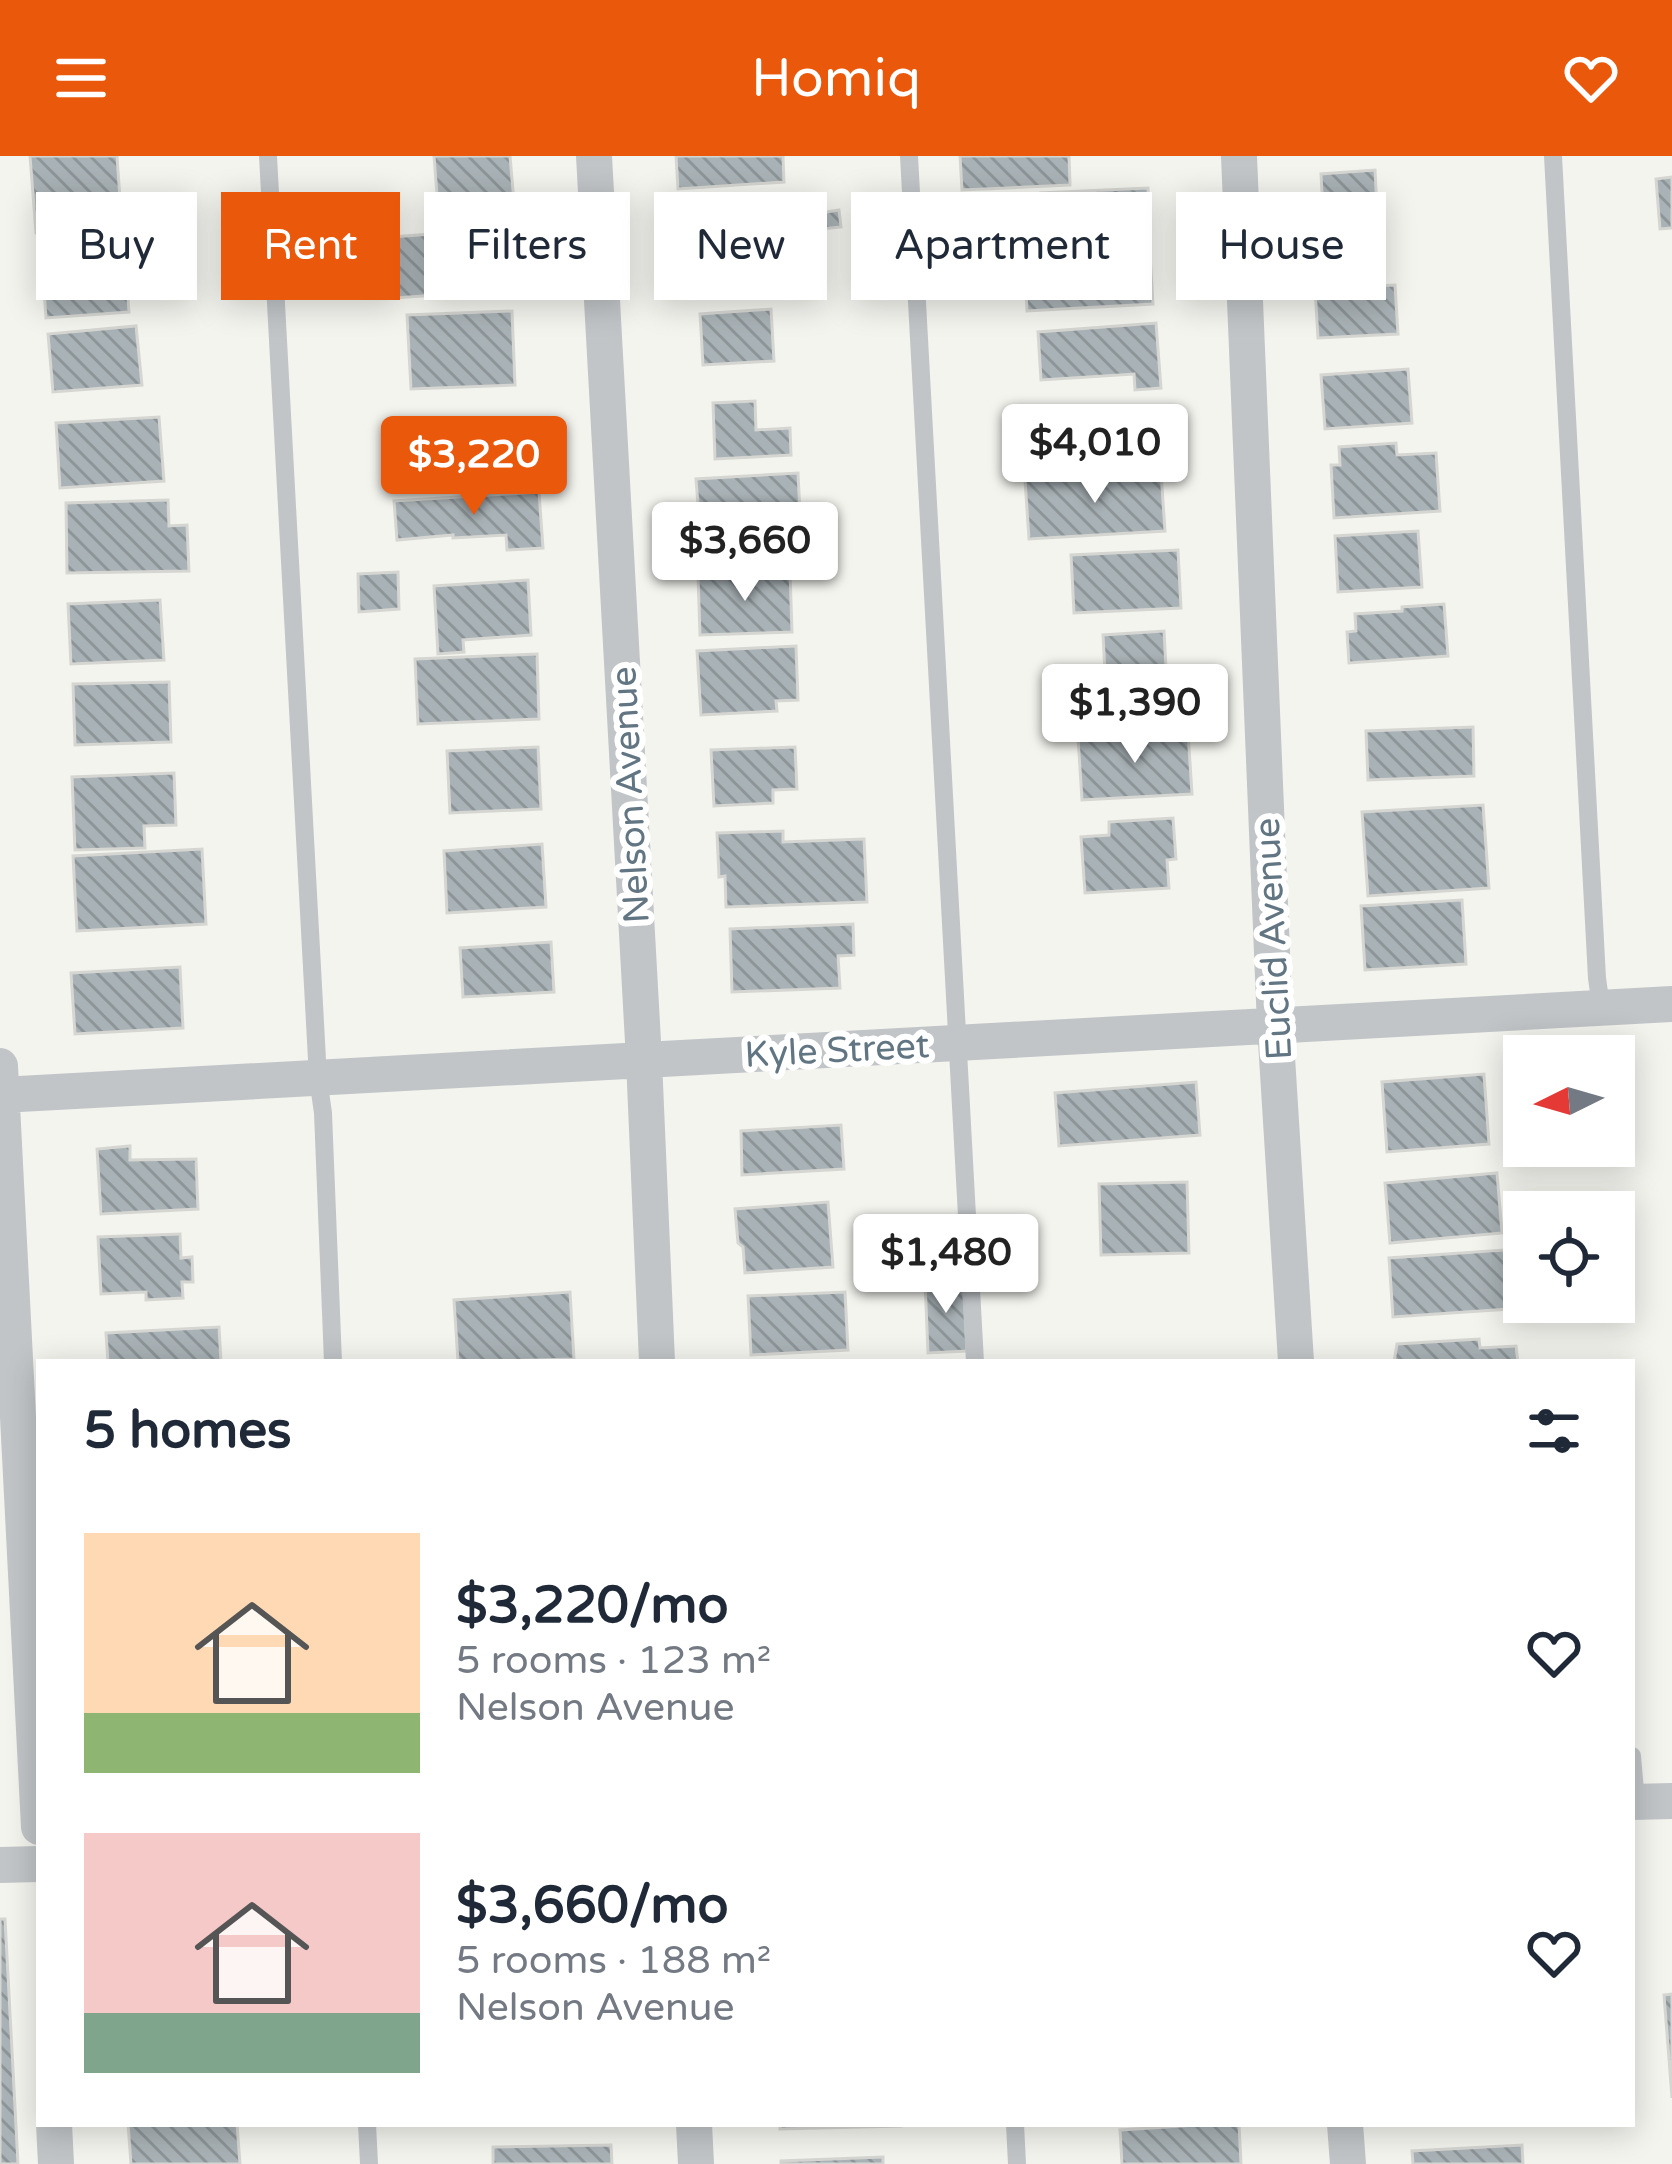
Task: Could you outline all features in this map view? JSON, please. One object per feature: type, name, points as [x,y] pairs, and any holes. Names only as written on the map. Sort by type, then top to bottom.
[{"type":"street","name":"Nelson Avenue","points":[[594,156],[658,1359]]},
{"type":"street","name":"Euclid Avenue","points":[[1239,156],[1275,1025],[1296,1359]]},
{"type":"street","name":"Kyle Street","points":[[2,1095],[1672,1004]]},
{"type":"street","points":[[0,1066],[36,1768]]},
{"type":"street","points":[[0,1865],[36,1864]]},
{"type":"street","points":[[54,2127],[56,2164]]},
{"type":"street","points":[[694,2127],[696,2164]]},
{"type":"street","points":[[1346,2127],[1348,2164]]},
{"type":"lane","points":[[268,156],[332,1359]]},
{"type":"lane","points":[[909,156],[975,1359]]},
{"type":"lane","points":[[1553,156],[1601,1007]]},
{"type":"lane","points":[[1635,1766],[1646,1802]]},
{"type":"lane","points":[[367,2127],[369,2164]]},
{"type":"lane","points":[[1015,2127],[1017,2164]]},
{"type":"building","points":[[30,156],[117,156],[120,192],[36,192],[36,233]]},
{"type":"building","points":[[434,156],[510,156],[513,192],[437,192]]},
{"type":"building","points":[[676,156],[783,156],[784,182],[678,189]]},
{"type":"building","points":[[960,156],[1069,156],[1070,185],[962,190]]},
{"type":"building","points":[[1375,170],[1376,192],[1322,192],[1321,174]]},
{"type":"building","points":[[1672,177],[1672,228],[1660,229],[1656,179]]},
{"type":"building","points":[[1148,188],[1148,192],[1062,192]]},
{"type":"building","points":[[839,210],[841,227],[827,228],[827,212]]},
{"type":"building","points":[[424,235],[424,296],[400,298],[400,236]]},
{"type":"building","points":[[1386,285],[1395,285],[1398,334],[1318,338],[1316,300],[1386,300]]},
{"type":"building","points":[[1152,288],[1153,304],[1027,311],[1026,300],[1152,300]]},
{"type":"building","points":[[45,300],[128,300],[129,312],[46,318]]},
{"type":"building","points":[[771,309],[774,361],[703,365],[700,314]]},
{"type":"building","points":[[512,311],[515,385],[411,389],[407,315]]},
{"type":"building","points":[[1156,323],[1161,388],[1135,390],[1134,374],[1041,380],[1038,332]]},
{"type":"building","points":[[136,326],[142,385],[53,392],[48,334]]},
{"type":"building","points":[[1408,369],[1412,423],[1325,429],[1321,375]]},
{"type":"building","points":[[755,401],[756,430],[790,428],[791,455],[715,459],[713,403]]},
{"type":"building","points":[[159,417],[164,481],[60,488],[56,423]]},
{"type":"building","points":[[520,418],[524,475],[413,482],[410,424]]},
{"type":"building","points":[[1396,443],[1397,455],[1436,453],[1440,511],[1334,518],[1331,465],[1340,465],[1339,447]]},
{"type":"building","points":[[1161,472],[1165,531],[1029,539],[1025,480]]},
{"type":"building","points":[[798,473],[801,532],[693,539],[691,506],[698,505],[696,479]]},
{"type":"building","points":[[539,492],[543,548],[507,550],[506,535],[397,540],[394,501]]},
{"type":"building","points":[[168,500],[169,526],[187,525],[189,571],[67,573],[66,503]]},
{"type":"building","points":[[1418,531],[1422,587],[1338,592],[1335,536]]},
{"type":"building","points":[[1178,550],[1181,608],[1074,613],[1071,555]]},
{"type":"building","points":[[398,572],[399,609],[359,612],[358,574]]},
{"type":"building","points":[[790,572],[792,632],[700,635],[698,575]]},
{"type":"building","points":[[528,580],[531,635],[463,640],[464,652],[438,654],[434,586]]},
{"type":"building","points":[[160,600],[164,660],[71,664],[68,604]]},
{"type":"building","points":[[1444,604],[1448,656],[1349,663],[1347,632],[1356,631],[1355,614]]},
{"type":"building","points":[[1164,631],[1168,705],[1107,708],[1103,635]]},
{"type":"building","points":[[796,646],[798,700],[776,701],[777,711],[701,715],[697,651]]},
{"type":"building","points":[[537,654],[539,719],[418,724],[415,659]]},
{"type":"building","points":[[169,682],[171,742],[75,745],[73,684]]},
{"type":"building","points":[[1473,727],[1474,776],[1368,780],[1366,731]]},
{"type":"building","points":[[1188,732],[1192,794],[1082,800],[1078,738]]},
{"type":"building","points":[[538,747],[541,809],[450,813],[447,751]]},
{"type":"building","points":[[795,747],[797,789],[773,790],[773,803],[714,806],[711,750]]},
{"type":"building","points":[[174,773],[176,825],[144,826],[145,848],[75,850],[72,777]]},
{"type":"building","points":[[1483,805],[1489,888],[1368,896],[1362,812]]},
{"type":"building","points":[[1173,818],[1176,859],[1167,860],[1169,888],[1085,893],[1081,837],[1109,835],[1109,822]]},
{"type":"building","points":[[783,831],[783,842],[864,839],[867,902],[726,907],[717,833]]},
{"type":"building","points":[[542,844],[546,907],[447,913],[444,851]]},
{"type":"building","points":[[202,849],[206,924],[77,931],[73,856]]},
{"type":"building","points":[[1462,900],[1466,964],[1365,970],[1361,906]]},
{"type":"building","points":[[853,924],[854,955],[838,956],[840,988],[732,992],[730,929]]},
{"type":"building","points":[[551,942],[554,992],[463,997],[460,948]]},
{"type":"building","points":[[180,967],[183,1028],[75,1034],[71,973]]},
{"type":"building","points":[[1484,1074],[1489,1144],[1387,1152],[1382,1082]]},
{"type":"building","points":[[1196,1082],[1200,1135],[1059,1146],[1055,1093]]},
{"type":"building","points":[[841,1125],[844,1169],[742,1175],[741,1131]]},
{"type":"building","points":[[130,1146],[130,1160],[196,1159],[198,1209],[101,1214],[97,1149]]},
{"type":"building","points":[[1497,1173],[1502,1233],[1390,1243],[1385,1183]]},
{"type":"building","points":[[1187,1182],[1189,1253],[1101,1255],[1099,1184]]},
{"type":"building","points":[[828,1202],[833,1267],[745,1273],[735,1209]]},
{"type":"building","points":[[180,1234],[181,1258],[192,1257],[193,1282],[182,1282],[183,1298],[146,1300],[146,1292],[101,1294],[98,1237]]},
{"type":"building","points":[[1503,1250],[1503,1309],[1393,1317],[1389,1258]]},
{"type":"building","points":[[964,1280],[967,1351],[928,1353],[925,1281]]},
{"type":"building","points":[[570,1292],[574,1359],[458,1359],[454,1300]]},
{"type":"building","points":[[845,1292],[848,1350],[751,1355],[748,1296]]},
{"type":"building","points":[[219,1327],[221,1359],[108,1359],[106,1333]]},
{"type":"building","points":[[1479,1339],[1480,1348],[1516,1346],[1518,1359],[1394,1359],[1397,1344]]},
{"type":"building","points":[[0,1919],[5,1919],[18,2164],[0,2164]]},
{"type":"building","points":[[1672,1994],[1672,2098],[1664,1995]]},
{"type":"building","points":[[128,2127],[237,2127],[240,2164],[131,2164]]},
{"type":"building","points":[[1239,2127],[1241,2164],[1122,2164],[1120,2130]]},
{"type":"building","points":[[611,2145],[612,2164],[493,2164],[493,2147]]},
{"type":"building","points":[[1522,2145],[1523,2164],[1413,2164],[1412,2151]]},
{"type":"building","points":[[883,2157],[883,2164],[781,2164],[781,2161]]}]
